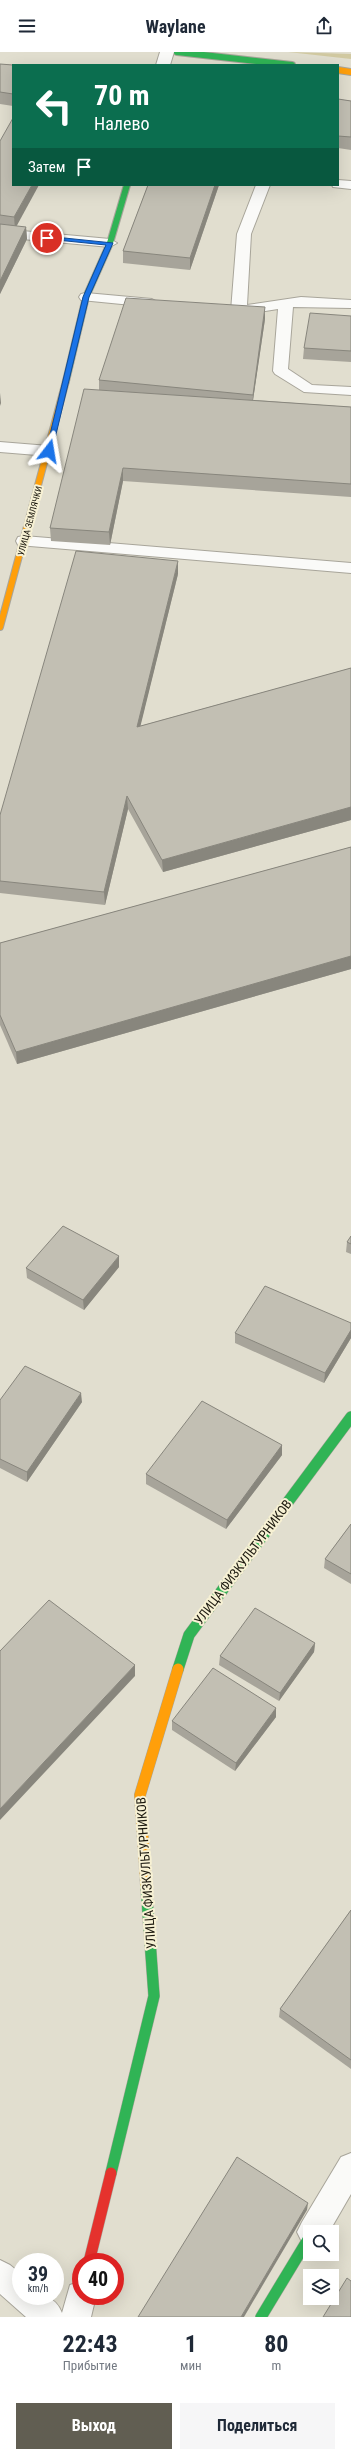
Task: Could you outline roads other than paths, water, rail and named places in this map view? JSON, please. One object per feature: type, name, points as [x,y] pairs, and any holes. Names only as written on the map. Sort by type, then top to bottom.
[{"type":"street","points":[[163,64],[167,52]]},
{"type":"street","points":[[176,52],[283,64]]},
{"type":"street","points":[[339,70],[351,72]]},
{"type":"street","name":"УЛИЦА ЗЕМЛЯЧКИ","points":[[0,627],[49,451],[86,297],[110,243],[127,186]]},
{"type":"street","name":"УЛИЦА ФИЗКУЛЬТУРНИКОВ","points":[[91,2253],[154,1996],[140,1795],[166,1711],[190,1635],[351,1417]]},
{"type":"street","points":[[316,2225],[351,2168]]},
{"type":"street","points":[[261,2317],[303,2248]]},
{"type":"street","points":[[0,2275],[12,2285]]},
{"type":"street","points":[[35,2305],[49,2317]]},
{"type":"street","points":[[76,2317],[79,2305]]},
{"type":"lane","points":[[339,184],[351,185]]},
{"type":"lane","points":[[239,311],[244,234],[263,186]]},
{"type":"lane","points":[[0,233],[110,243]]},
{"type":"lane","points":[[86,297],[162,304]]},
{"type":"lane","points":[[224,309],[239,311],[301,301],[351,304]]},
{"type":"lane","points":[[286,303],[280,372],[309,388],[351,391]]},
{"type":"lane","points":[[0,447],[49,451]]},
{"type":"lane","points":[[24,541],[351,568]]}]
